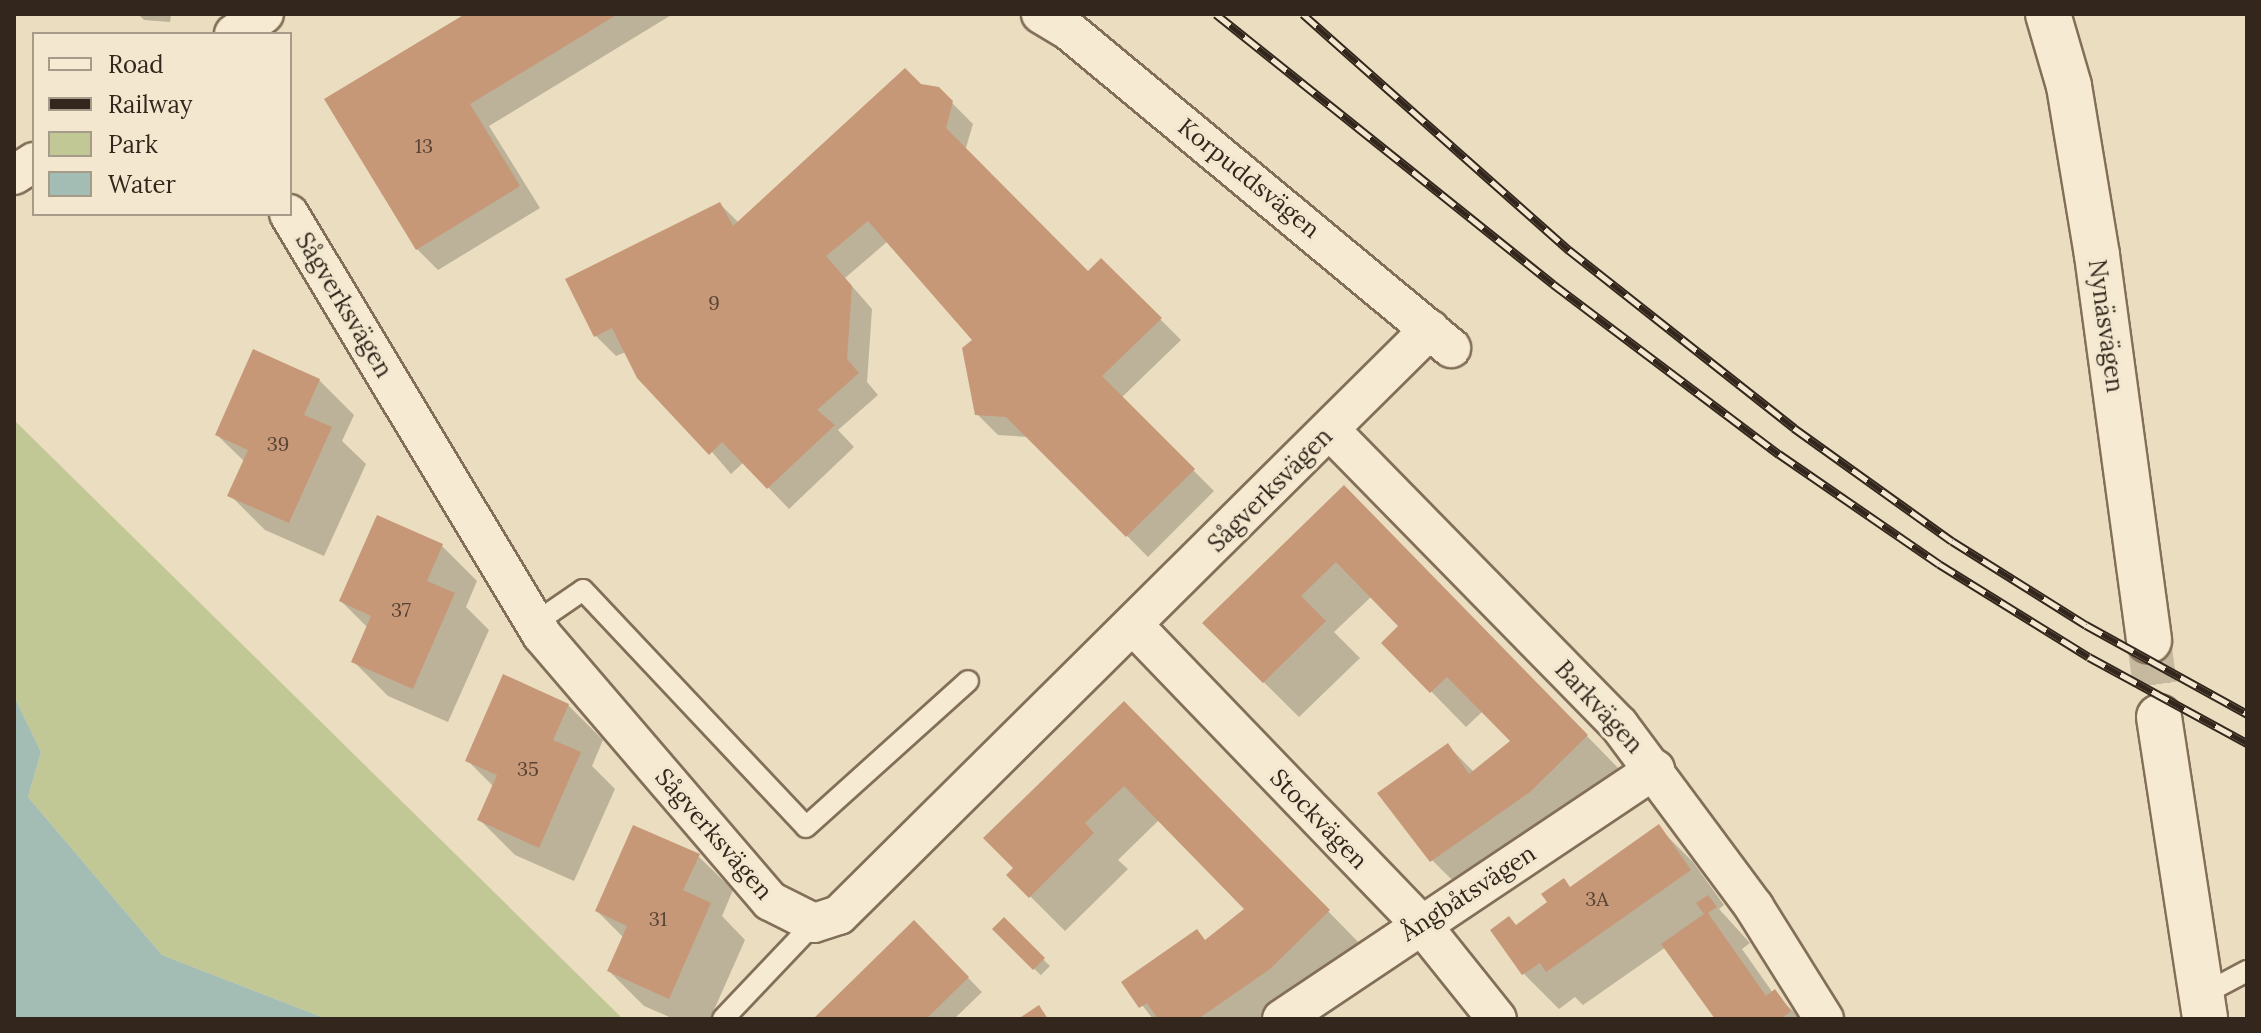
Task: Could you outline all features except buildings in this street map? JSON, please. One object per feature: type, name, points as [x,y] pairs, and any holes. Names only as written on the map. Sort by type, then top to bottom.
[{"type":"street","points":[[237,32],[264,14]]},
{"type":"street","name":"Korpuddsvägen","points":[[1041,14],[1080,40],[1440,339]]},
{"type":"street","name":"Nynäsvägen","points":[[2048,14],[2069,86],[2097,255],[2149,641]]},
{"type":"street","points":[[14,175],[32,163]]},
{"type":"street","name":"Sågverksvägen","points":[[290,216],[535,623],[770,901],[814,923],[839,915],[1330,430],[1440,339]]},
{"type":"street","name":"Barkvägen","points":[[1330,430],[1619,725],[1655,769],[1754,907],[1824,1019]]},
{"type":"street","name":"Stockvägen","points":[[1134,626],[1420,923],[1497,1019]]},
{"type":"street","points":[[2159,717],[2203,1008]]},
{"type":"street","name":"Ångbåtsvägen","points":[[1282,1019],[1420,923],[1655,769]]},
{"type":"lane","points":[[535,623],[583,590],[806,827],[968,681]]},
{"type":"lane","points":[[723,1019],[814,923]]},
{"type":"lane","points":[[2203,1008],[2247,971]]},
{"type":"green space","points":[[14,420],[623,1019],[327,1019],[162,955],[28,797],[41,752],[14,696]]},
{"type":"water","points":[[14,696],[41,752],[28,797],[162,955],[327,1019],[14,1019]]},
{"type":"tunnel","points":[[2149,641],[2159,717]]},
{"type":"railway","points":[[1216,14],[1553,284],[1779,454],[1939,564],[2089,657],[2247,743]]},
{"type":"railway","points":[[1303,14],[1569,250],[1794,428],[1952,541],[2086,625],[2247,714]]}]
